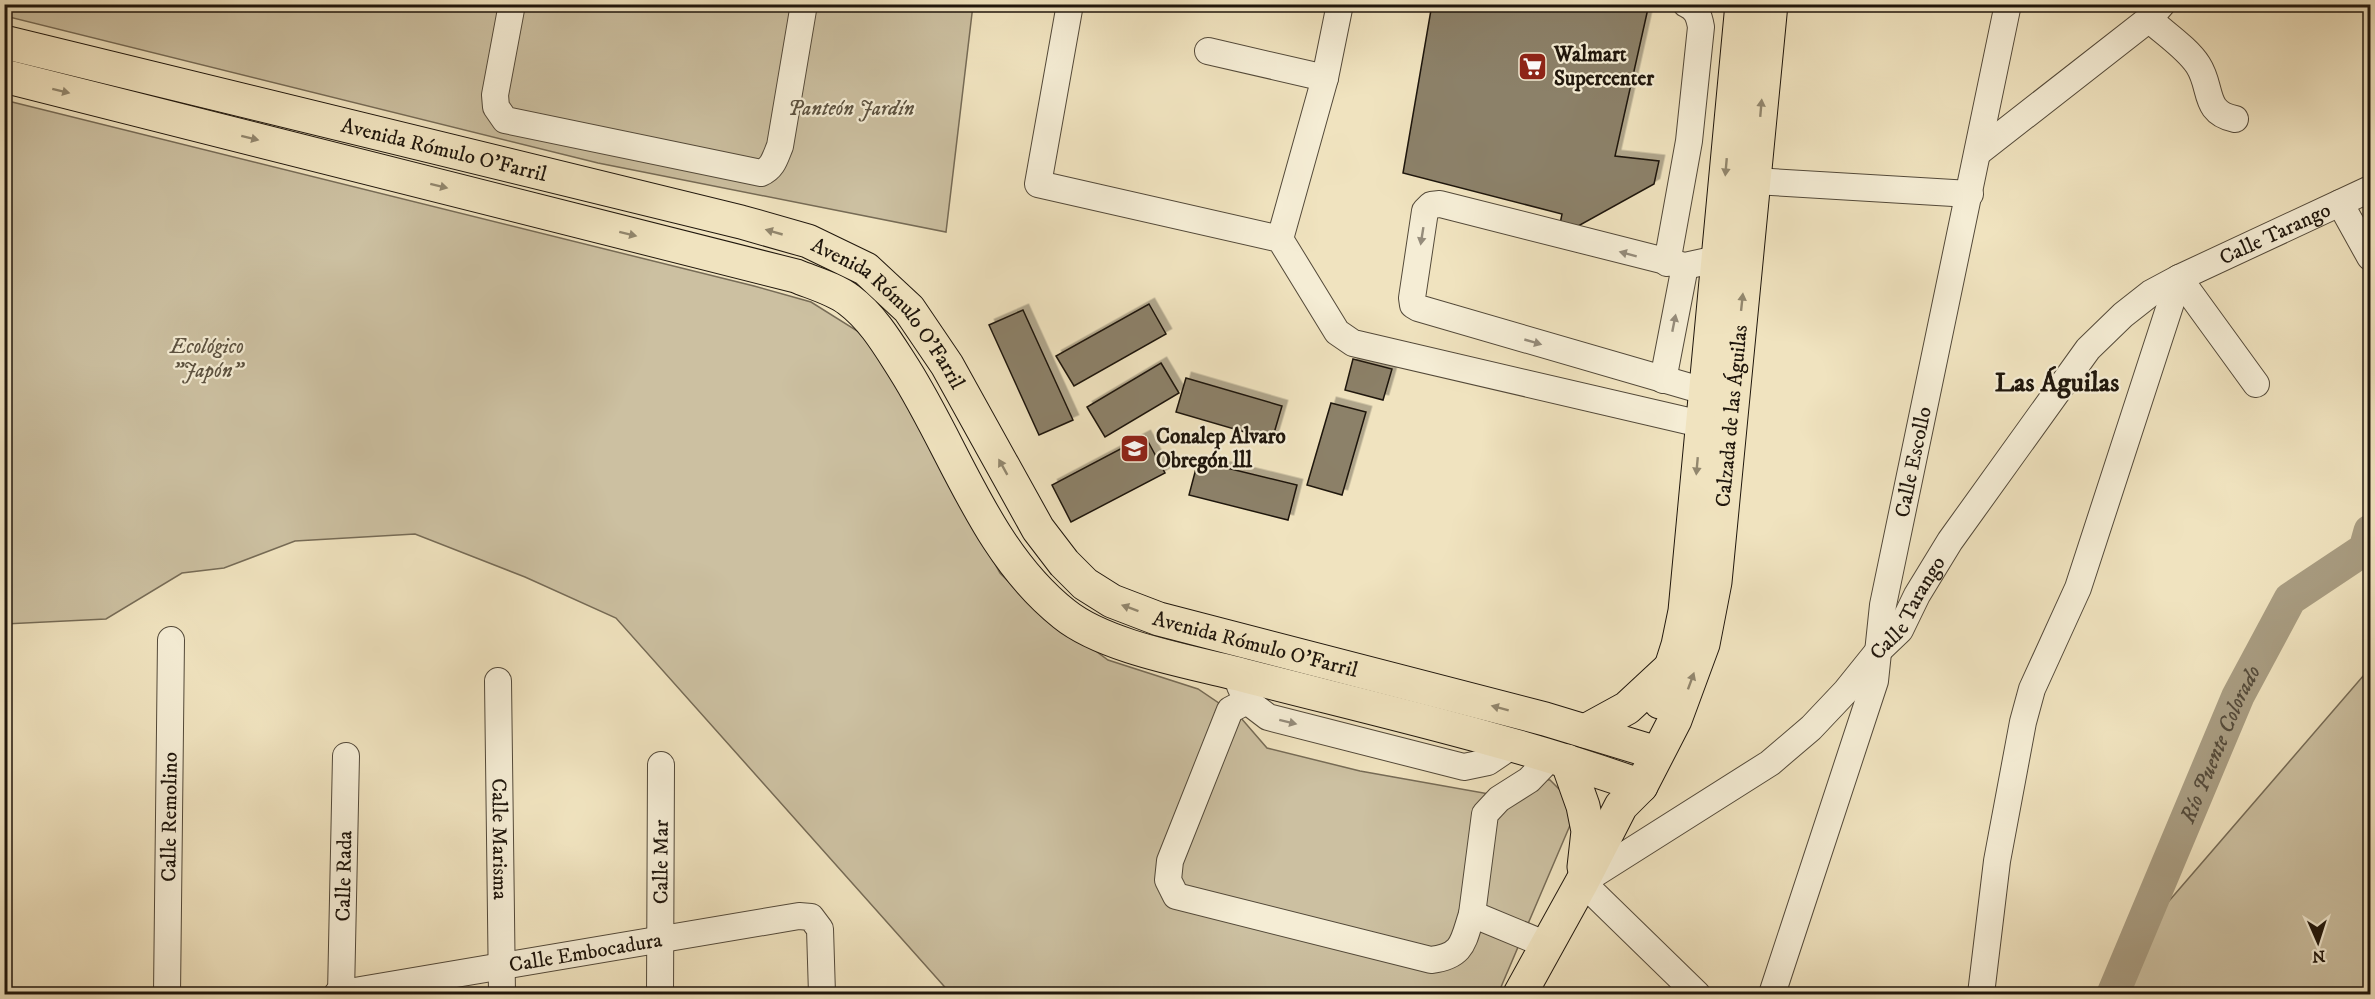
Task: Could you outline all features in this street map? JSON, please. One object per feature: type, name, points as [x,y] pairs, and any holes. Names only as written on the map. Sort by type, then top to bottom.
[{"type":"main road","name":"Calzada de las Águilas","points":[[1520,994],[1582,882],[1647,750],[1685,611],[1742,4]]},
{"type":"main road","name":"Calzada de las Águilas","points":[[1647,750],[1675,720],[1703,644],[1715,582],[1771,4]]},
{"type":"main road","name":"Avenida Rómulo O'Farril","points":[[4,42],[741,222],[808,241],[866,269],[909,309],[947,365],[1038,529],[1064,564],[1085,584],[1112,601],[1159,619],[1545,720],[1647,750]]},
{"type":"main road","name":"Avenida Rómulo O'Farril","points":[[4,76],[796,276],[848,299],[879,329],[913,383],[1002,547],[1032,586],[1065,615],[1084,627],[1240,686],[1542,754],[1628,791]]},
{"type":"main road","points":[[1585,731],[1627,708],[1672,665]]},
{"type":"main road","points":[[1545,720],[1542,754],[1583,806],[1588,831],[1582,882]]},
{"type":"street","points":[[512,4],[495,95],[496,107],[505,120],[761,172],[769,170],[780,146],[804,4]]},
{"type":"street","points":[[1070,4],[1038,184],[1280,239],[1336,332],[1353,343],[1701,424]]},
{"type":"street","points":[[1280,239],[1325,78],[1340,4]]},
{"type":"street","points":[[1663,380],[1701,27],[1699,16],[1694,8],[1686,4]]},
{"type":"street","name":"Calle Escollo","points":[[1772,994],[1875,681],[1883,605],[1980,151],[2008,4]]},
{"type":"street","points":[[1980,151],[2156,12],[2198,64],[2215,110],[2224,117],[2235,119]]},
{"type":"street","points":[[1208,51],[1325,78]]},
{"type":"street","points":[[1754,181],[1970,194]]},
{"type":"street","name":"Calle Tarango","points":[[1582,882],[1770,763],[1811,728],[1845,692],[1879,650],[1900,630],[1917,595],[1950,541],[2088,349],[2123,315],[2151,293],[2179,278],[2370,189]]},
{"type":"street","points":[[2340,203],[2370,257]]},
{"type":"street","points":[[1704,391],[1418,308],[1413,305],[1412,298],[1425,211],[1431,205],[1440,204],[1676,265],[1717,259]]},
{"type":"street","points":[[2179,278],[2256,384]]},
{"type":"street","points":[[1981,994],[1997,861],[2023,722],[2032,689],[2078,588],[2179,278]]},
{"type":"street","name":"Calle Remolino","points":[[167,994],[171,640]]},
{"type":"street","name":"Calle Marisma","points":[[498,681],[502,994]]},
{"type":"street","points":[[1240,686],[1170,861],[1168,880],[1176,896],[1431,960],[1448,958],[1460,949],[1472,914],[1485,814],[1499,799],[1529,780],[1542,754]]},
{"type":"street","name":"Calle Rada","points":[[340,994],[346,756]]},
{"type":"street","name":"Calle Mar","points":[[660,994],[661,765]]},
{"type":"street","points":[[1582,882],[1697,994]]},
{"type":"street","points":[[1472,914],[1547,945]]},
{"type":"street","name":"Calle Embocadura","points":[[340,994],[799,916],[811,917],[820,930],[822,994]]},
{"type":"green space","name":"Panteón Jardín","points":[[5,4],[973,5],[946,232],[598,163],[5,16]]},
{"type":"green space","name":"Ecológico \"Japón\"","points":[[4,100],[811,302],[859,332],[887,365],[1000,573],[1028,601],[1108,660],[1198,689],[1241,718],[1267,748],[1360,771],[1489,794],[1524,777],[1550,780],[1568,798],[1571,823],[1498,994],[951,994],[616,618],[525,577],[415,534],[295,541],[224,568],[182,573],[106,619],[5,624]]},
{"type":"green space","points":[[2370,668],[2370,994],[2104,994],[2150,923]]},
{"type":"building","points":[[1432,4],[1649,4],[1615,156],[1659,161],[1654,184],[1571,230],[1559,229],[1562,214],[1403,173]]},
{"type":"building","points":[[1149,304],[1166,334],[1074,386],[1056,356]]},
{"type":"building","points":[[1023,310],[1073,420],[1039,435],[989,325]]},
{"type":"building","points":[[1353,359],[1392,369],[1383,400],[1345,390]]},
{"type":"building","points":[[1161,363],[1179,393],[1105,437],[1087,407]]},
{"type":"building","points":[[1186,378],[1282,406],[1272,440],[1176,412]]},
{"type":"building","points":[[1331,403],[1366,412],[1342,495],[1307,485]]},
{"type":"building","points":[[1145,436],[1165,473],[1071,522],[1052,485]]},
{"type":"building","points":[[1198,461],[1297,485],[1288,520],[1189,495]]},
{"type":"waterway","name":"Río Puente Colorado","points":[[2113,994],[2238,696],[2290,599],[2365,549],[2370,531]]},
{"type":"place","name":"Walmart Supercenter","points":[[1533,66]]},
{"type":"place","name":"Conalep Alvaro Obregón lll","points":[[1135,448]]},
{"type":"district","name":"Las Águilas","points":[[2057,382]]}]
